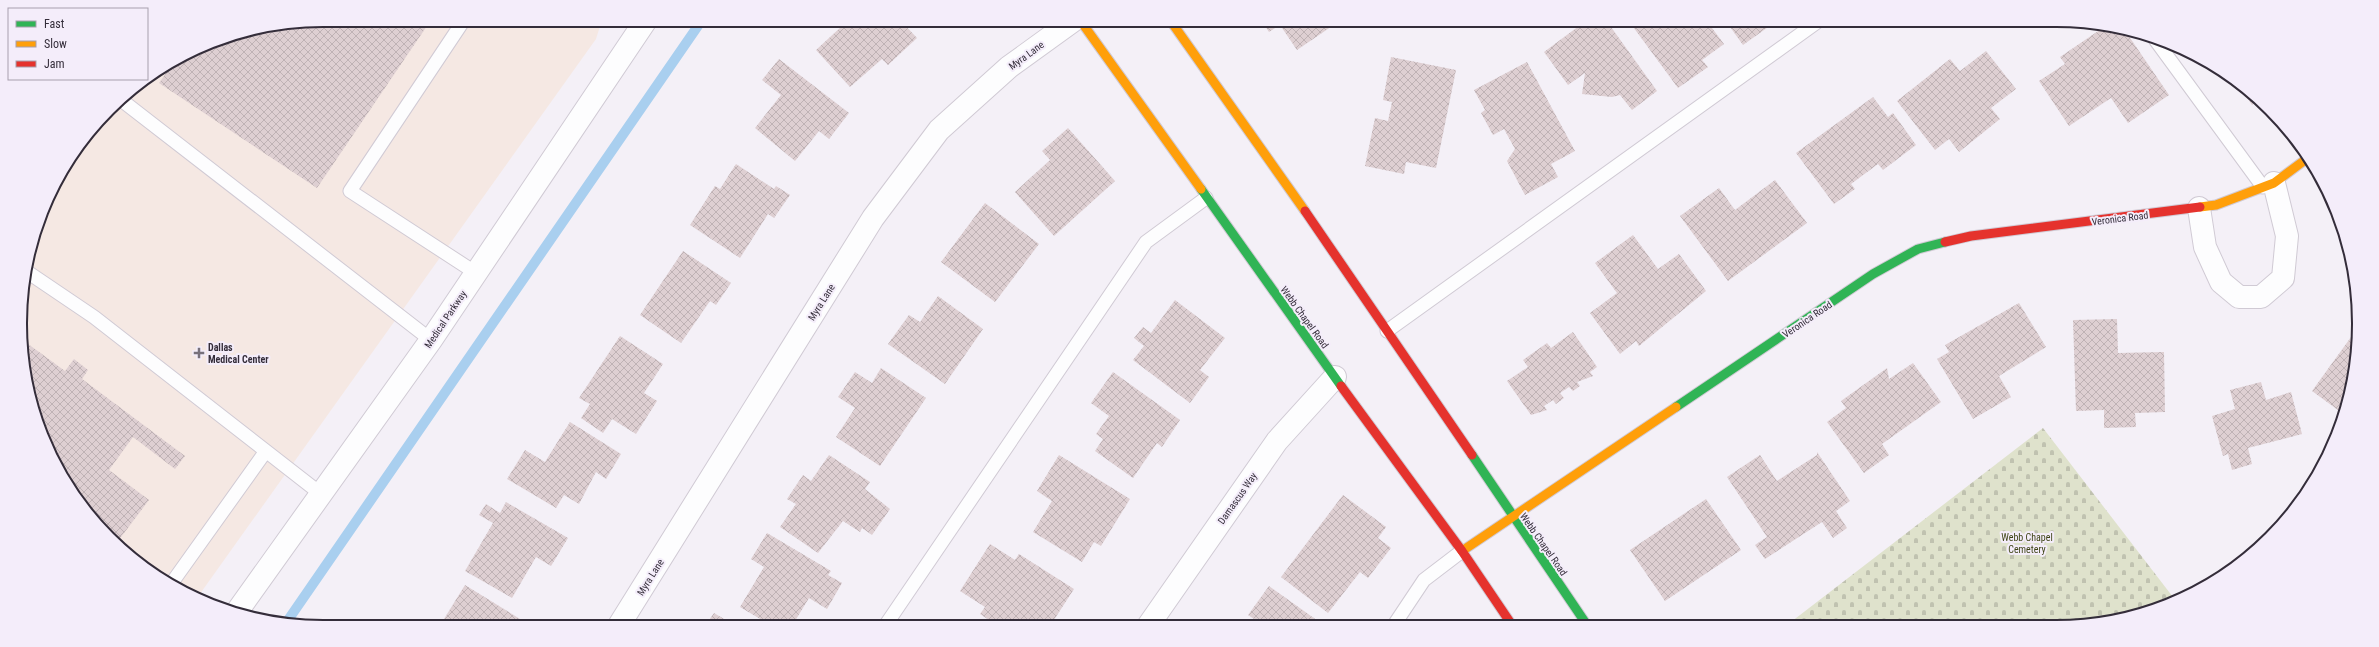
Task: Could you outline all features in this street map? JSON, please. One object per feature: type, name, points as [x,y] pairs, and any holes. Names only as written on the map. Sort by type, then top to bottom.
[{"type":"main road","name":"Webb Chapel Road","points":[[1085,27],[1334,377],[1462,551],[1509,620]]},
{"type":"main road","name":"Webb Chapel Road","points":[[1175,27],[1278,171],[1584,620]]},
{"type":"main road","name":"Veronica Road","points":[[1462,551],[1873,274],[1918,249],[1972,236],[2216,206],[2268,185],[2303,161]]},
{"type":"street","name":"Medical Parkway","points":[[239,608],[431,340],[641,27]]},
{"type":"street","name":"Myra Lane","points":[[622,620],[873,218],[887,199],[939,130],[1009,67],[1064,27]]},
{"type":"street","points":[[2199,208],[2205,247],[2221,282],[2239,297],[2261,297],[2283,278],[2287,236],[2268,185]]},
{"type":"street","name":"Damascus Way","points":[[1152,620],[1277,441],[1334,377]]},
{"type":"lane","points":[[459,27],[350,191],[476,273]]},
{"type":"lane","points":[[1387,331],[1810,27]]},
{"type":"lane","points":[[2161,47],[2268,185]]},
{"type":"lane","points":[[126,103],[431,340]]},
{"type":"lane","points":[[889,620],[1146,242],[1206,198]]},
{"type":"lane","points":[[32,275],[94,317],[321,494]]},
{"type":"lane","points":[[174,580],[266,451]]},
{"type":"lane","points":[[1397,620],[1424,580],[1462,551]]},
{"type":"shaded area","name":"Dallas Medical Center","points":[[324,27],[600,27],[596,39],[201,593],[175,580],[143,559],[114,533],[88,504],[77,488],[58,455],[50,437],[37,400],[33,381],[27,324],[33,266],[37,247],[50,210],[67,175],[77,159],[88,143],[114,114],[143,88],[175,67],[192,58],[247,37],[285,30]]},
{"type":"green space","name":"Webb Chapel Cemetery","points":[[2043,428],[2172,596],[2132,610],[2075,619],[1793,620]]},
{"type":"building","points":[[324,27],[426,27],[317,188],[159,83],[167,72],[192,58],[228,43],[266,33]]},
{"type":"building","points":[[841,27],[907,27],[917,38],[888,65],[882,59],[850,87],[816,50]]},
{"type":"building","points":[[1266,27],[1277,27],[1269,32]]},
{"type":"building","points":[[1281,27],[1331,27],[1297,50]]},
{"type":"building","points":[[1578,27],[1611,27],[1657,91],[1632,110],[1620,95],[1612,97],[1582,94],[1585,73],[1568,85],[1544,52]]},
{"type":"building","points":[[1633,27],[1711,27],[1724,44],[1702,60],[1708,67],[1678,88]]},
{"type":"building","points":[[1730,27],[1768,27],[1743,45]]},
{"type":"building","points":[[2099,31],[2129,36],[2169,95],[2128,123],[2111,98],[2069,126],[2039,81],[2065,64],[2060,57]]},
{"type":"building","points":[[1986,51],[2016,89],[1991,108],[2000,119],[1959,152],[1949,139],[1935,150],[1897,101],[1950,59],[1960,71]]},
{"type":"building","points":[[1391,57],[1456,70],[1436,168],[1406,162],[1404,174],[1365,166],[1375,118],[1388,121],[1392,102],[1383,100]]},
{"type":"building","points":[[779,59],[849,113],[829,139],[819,131],[795,161],[755,128],[781,95],[762,80]]},
{"type":"building","points":[[1527,62],[1575,151],[1551,164],[1558,177],[1525,195],[1507,161],[1515,149],[1504,129],[1493,135],[1481,113],[1485,110],[1474,90]]},
{"type":"building","points":[[1873,97],[1888,117],[1893,113],[1916,145],[1883,170],[1878,164],[1851,184],[1855,189],[1834,204],[1796,153]]},
{"type":"building","points":[[2247,98],[2254,104],[2252,105]]},
{"type":"building","points":[[1068,128],[1115,181],[1054,236],[1015,192],[1050,160],[1042,151]]},
{"type":"building","points":[[736,164],[774,189],[776,186],[790,195],[774,218],[768,214],[740,258],[690,225],[715,186],[720,189]]},
{"type":"building","points":[[1775,180],[1807,223],[1728,281],[1680,216],[1719,188],[1735,210]]},
{"type":"building","points":[[985,203],[1039,244],[995,302],[941,262]]},
{"type":"building","points":[[1633,235],[1658,269],[1679,254],[1706,291],[1639,346],[1636,341],[1620,354],[1590,313],[1617,293],[1595,263]]},
{"type":"building","points":[[683,251],[731,283],[716,305],[710,301],[681,343],[640,315]]},
{"type":"building","points":[[938,296],[983,329],[945,384],[888,344],[909,315],[920,322]]},
{"type":"building","points":[[1175,300],[1225,338],[1200,370],[1209,377],[1190,403],[1133,360],[1144,346],[1134,338],[1143,327],[1151,333]]},
{"type":"building","points":[[2019,303],[2046,347],[1999,376],[2011,397],[1973,419],[1937,359],[1949,352],[1945,345]]},
{"type":"building","points":[[2117,319],[2118,353],[2164,352],[2165,412],[2135,413],[2136,427],[2104,428],[2104,410],[2076,411],[2073,320]]},
{"type":"building","points":[[1573,332],[1597,367],[1590,372],[1593,376],[1577,382],[1580,386],[1573,391],[1569,387],[1560,393],[1564,398],[1556,404],[1553,400],[1544,406],[1547,410],[1531,415],[1507,381],[1528,367],[1523,360],[1547,343],[1551,348]]},
{"type":"building","points":[[620,336],[663,364],[644,393],[657,401],[636,434],[612,419],[603,433],[581,418],[590,404],[579,398]]},
{"type":"building","points":[[2351,337],[2346,381],[2339,411],[2312,391]]},
{"type":"building","points":[[28,344],[65,371],[74,359],[88,370],[82,379],[185,456],[175,469],[133,437],[109,470],[149,500],[120,538],[88,504],[67,472],[58,455],[43,419],[33,381]]},
{"type":"building","points":[[1913,363],[1941,402],[1882,444],[1889,455],[1864,473],[1827,422],[1846,408],[1841,401],[1887,368],[1889,379]]},
{"type":"building","points":[[881,368],[926,398],[880,466],[836,437],[855,408],[838,397],[855,372],[872,383]]},
{"type":"building","points":[[1113,372],[1180,420],[1162,447],[1157,443],[1133,478],[1095,451],[1103,439],[1096,434],[1109,416],[1091,403]]},
{"type":"building","points":[[2261,382],[2266,400],[2291,392],[2302,434],[2248,448],[2252,464],[2232,470],[2228,454],[2223,456],[2212,416],[2235,409],[2230,390]]},
{"type":"building","points":[[570,422],[621,454],[606,479],[596,472],[579,504],[564,495],[556,508],[507,479],[525,450],[545,462]]},
{"type":"building","points":[[1817,452],[1850,501],[1836,511],[1847,528],[1833,538],[1822,522],[1765,559],[1755,545],[1767,537],[1727,477],[1760,455],[1777,481],[1817,455]]},
{"type":"building","points":[[829,455],[870,482],[865,489],[890,509],[872,535],[862,528],[860,532],[843,521],[818,553],[780,527],[796,504],[787,499],[803,475],[811,481]]},
{"type":"building","points":[[1059,455],[1130,499],[1101,546],[1094,542],[1082,562],[1033,532],[1052,501],[1037,491]]},
{"type":"building","points":[[1343,495],[1386,527],[1378,538],[1391,548],[1368,578],[1360,572],[1328,613],[1281,577]]},
{"type":"building","points":[[1706,499],[1741,550],[1665,601],[1630,550]]},
{"type":"building","points":[[506,502],[568,538],[551,566],[536,557],[512,598],[465,571],[493,523],[479,515],[486,504],[500,513]]},
{"type":"building","points":[[767,533],[831,571],[828,575],[842,583],[827,609],[809,598],[796,620],[762,620],[740,607],[764,567],[751,559]]},
{"type":"building","points":[[990,544],[1015,560],[1019,554],[1074,589],[1054,620],[989,620],[980,614],[985,607],[960,591]]},
{"type":"building","points":[[465,585],[520,619],[519,620],[443,620]]},
{"type":"building","points":[[1269,586],[1317,620],[1256,620],[1248,615]]},
{"type":"building","points":[[714,613],[726,620],[709,620]]},
{"type":"waterway","points":[[290,618],[697,27]]},
{"type":"traffic: fast","points":[[1201,189],[1341,386]]},
{"type":"traffic: fast","points":[[1676,407],[1873,274],[1918,249],[1945,242]]},
{"type":"traffic: fast","points":[[1472,455],[1584,620]]},
{"type":"traffic: slow","points":[[1085,27],[1201,189]]},
{"type":"traffic: slow","points":[[1175,27],[1305,211]]},
{"type":"traffic: slow","points":[[2200,207],[2216,205],[2274,183],[2303,161]]},
{"type":"traffic: slow","points":[[1462,551],[1676,407]]},
{"type":"traffic: jam","points":[[1945,242],[1971,236],[2200,207]]},
{"type":"traffic: jam","points":[[1305,211],[1472,455]]},
{"type":"traffic: jam","points":[[1341,386],[1462,551],[1509,620]]},
{"type":"place","name":"Dallas Medical Center","points":[[199,353]]}]
